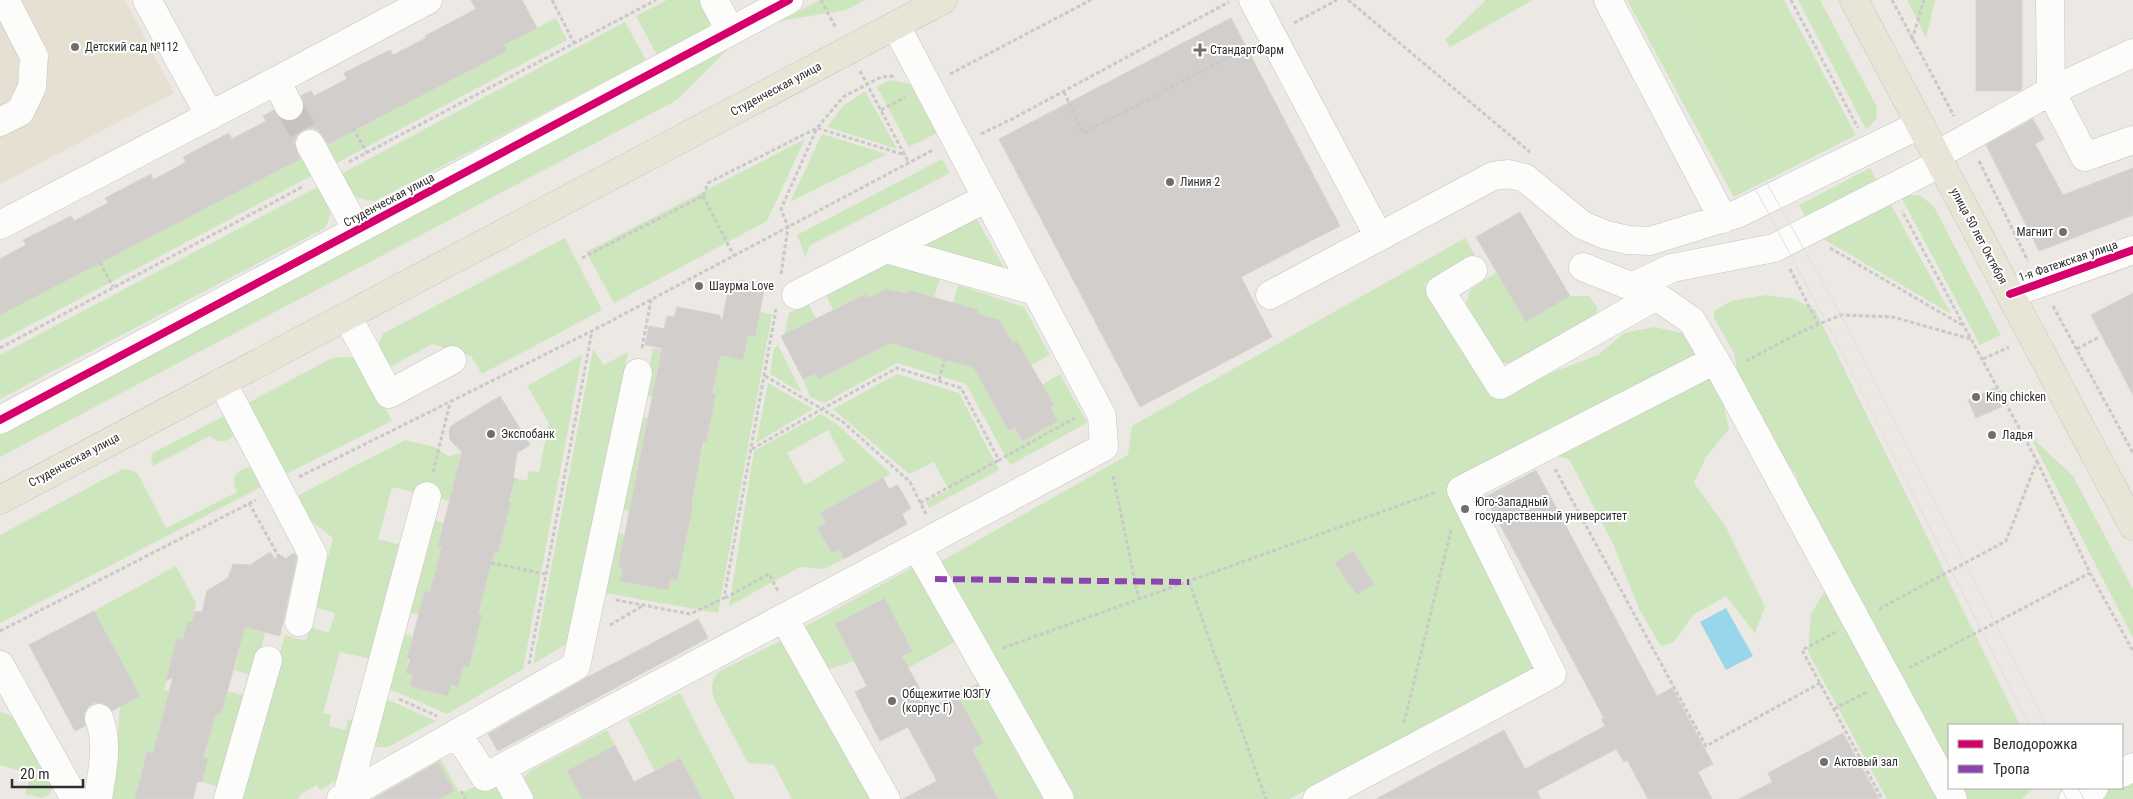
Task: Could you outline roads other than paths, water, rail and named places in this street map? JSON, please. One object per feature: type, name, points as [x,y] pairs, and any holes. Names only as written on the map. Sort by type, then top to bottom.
[{"type":"main road","name":"Студенческая улица","points":[[0,500],[943,0]]},
{"type":"main road","name":"улица 50 лет Октября","points":[[1854,0],[2133,526]]},
{"type":"street","points":[[0,122],[20,112],[32,87],[34,56],[6,0]]},
{"type":"street","points":[[147,0],[210,116]]},
{"type":"street","points":[[0,225],[276,82],[428,0]]},
{"type":"street","points":[[714,0],[730,31]]},
{"type":"street","name":"Студенческая улица","points":[[0,420],[789,0]]},
{"type":"street","points":[[1252,0],[1379,237]]},
{"type":"street","points":[[1608,0],[1723,219]]},
{"type":"street","points":[[2050,0],[2050,91],[2085,157],[2133,140]]},
{"type":"street","points":[[451,726],[485,777],[1104,447],[1102,416],[896,26]]},
{"type":"street","points":[[1473,270],[1440,290],[1500,385],[1644,291],[1672,268],[1774,248],[1939,159],[2050,91],[2133,53]]},
{"type":"street","points":[[276,82],[289,106]]},
{"type":"street","points":[[1270,295],[1493,176],[1509,174],[1525,178],[1582,225],[1606,236],[1650,241],[1723,219],[1776,197],[1919,125]]},
{"type":"street","points":[[310,144],[357,230]]},
{"type":"street","points":[[784,294],[886,249],[987,198]]},
{"type":"street","points":[[886,249],[1035,292]]},
{"type":"street","name":"1-я Фатежская улица","points":[[2010,294],[2133,250]]},
{"type":"street","points":[[1583,267],[1644,291],[1692,321],[1715,360],[1952,799]]},
{"type":"street","points":[[347,316],[389,394],[452,360]]},
{"type":"street","points":[[1317,799],[1552,674],[1461,490],[1715,360]]},
{"type":"street","points":[[344,797],[451,726],[576,666],[638,373]]},
{"type":"street","points":[[222,382],[313,554],[299,622]]},
{"type":"street","points":[[344,797],[376,689],[427,496]]},
{"type":"street","points":[[917,547],[1060,799]]},
{"type":"street","points":[[788,616],[886,799]]},
{"type":"street","points":[[228,799],[268,660]]},
{"type":"street","points":[[0,665],[7,694],[75,799]]},
{"type":"street","points":[[98,799],[105,749],[104,730],[99,718]]},
{"type":"street","points":[[502,768],[519,799]]},
{"type":"street","points":[[2073,799],[2092,789]]},
{"type":"water","points":[[1726,608],[1753,656],[1726,670],[1700,622]]},
{"type":"tunnel","points":[[289,106],[310,144]]},
{"type":"tram line","points":[[1647,0],[1763,203],[1825,320],[2028,724]]},
{"type":"tram line","points":[[1664,0],[1841,315],[2046,724]]},
{"type":"tram line","points":[[2062,789],[2067,799]]},
{"type":"tram line","points":[[2079,789],[2084,799]]},
{"type":"place","name":"Детский сад №112","points":[[75,47]]},
{"type":"place","name":"СтандартФарм","points":[[1200,50]]},
{"type":"place","name":"Линия 2","points":[[1170,182]]},
{"type":"place","name":"Магнит","points":[[2063,232]]},
{"type":"place","name":"Шаурма Love","points":[[699,286]]},
{"type":"place","name":"King chicken","points":[[1976,397]]},
{"type":"place","name":"Экспобанк","points":[[491,434]]},
{"type":"place","name":"Ладья","points":[[1992,435]]},
{"type":"place","name":"Юго-Западный государственный университет","points":[[1465,509]]},
{"type":"place","name":"Общежитие ЮЗГУ (корпус Г)","points":[[892,701]]},
{"type":"place","name":"Актовый зал","points":[[1824,762]]}]
